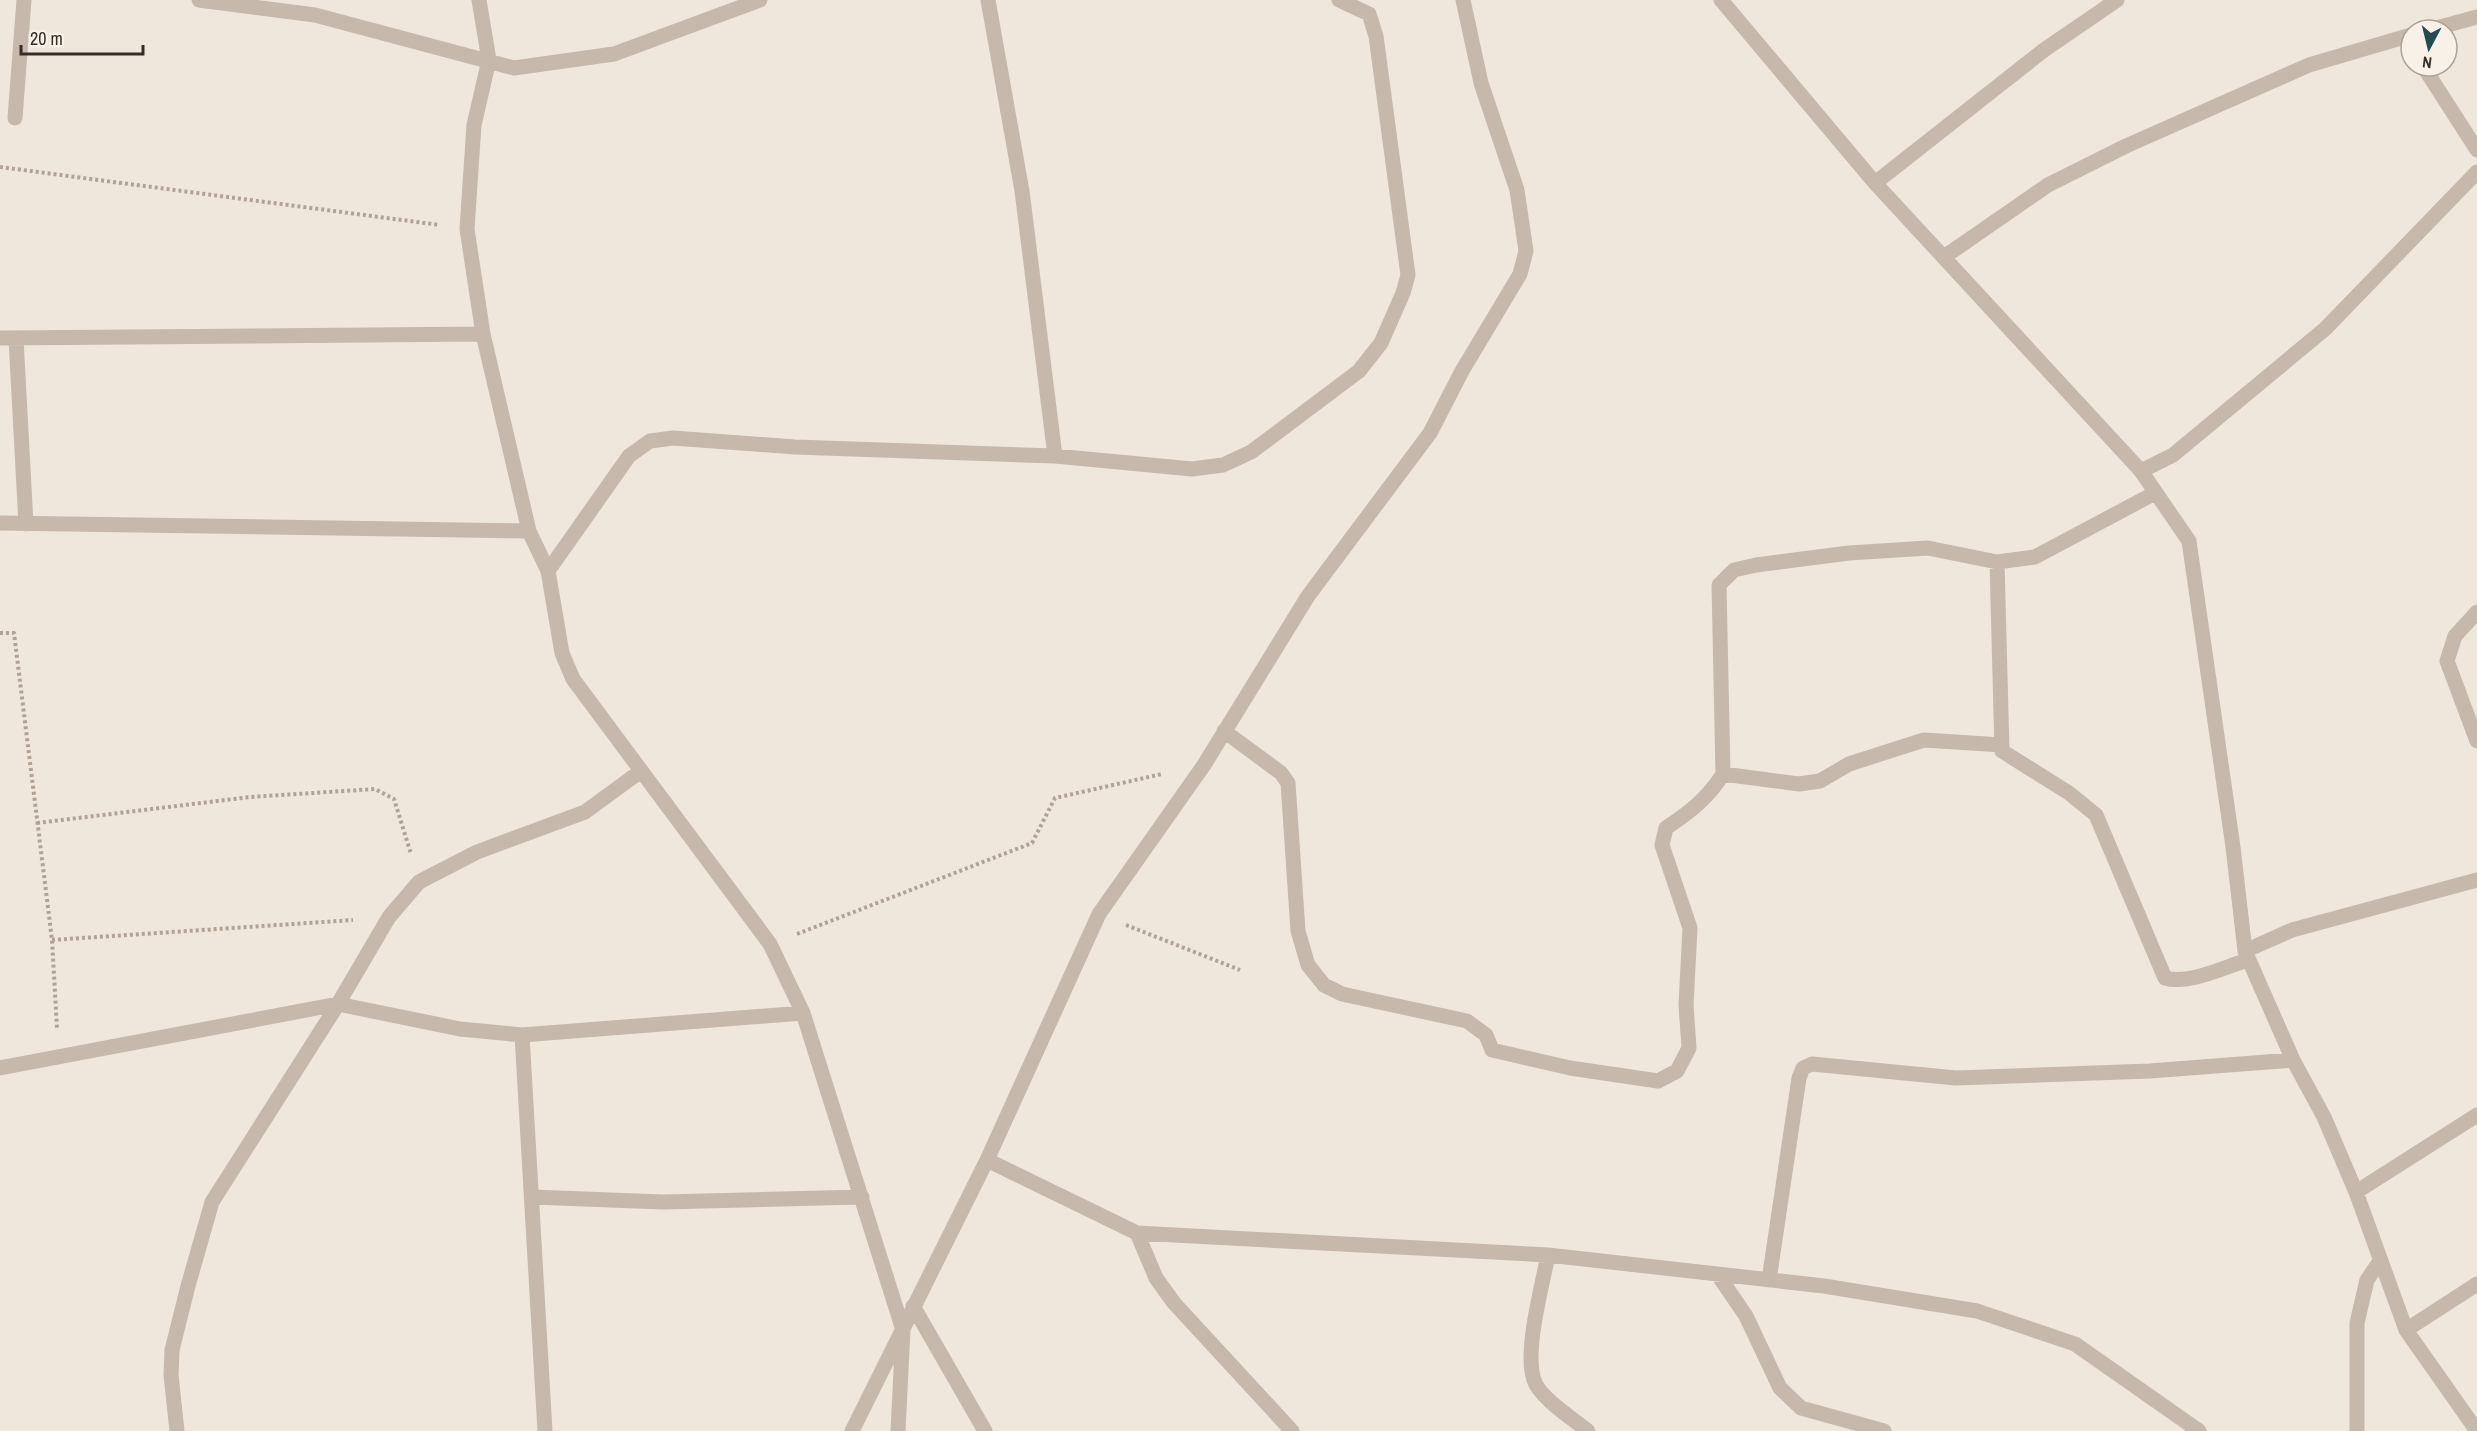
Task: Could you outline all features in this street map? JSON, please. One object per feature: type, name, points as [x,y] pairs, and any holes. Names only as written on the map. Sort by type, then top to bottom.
[{"type":"street","points":[[15,118],[24,0]]},
{"type":"street","points":[[199,0],[315,15],[514,68],[614,54],[760,0]]},
{"type":"street","points":[[479,0],[489,60],[474,125],[467,229],[483,334],[529,531],[548,571],[562,653],[573,679],[770,944],[803,1013],[903,1330],[898,1431]]},
{"type":"street","points":[[988,0],[1022,191],[1055,456]]},
{"type":"street","points":[[548,571],[629,456],[650,441],[673,438],[795,447],[1055,456],[1192,470],[1223,465],[1251,452],[1359,371],[1381,343],[1403,293],[1407,275],[1406,253],[1376,36],[1369,14],[1339,0]]},
{"type":"street","points":[[852,1431],[987,1160],[1100,914],[1204,765],[1308,596],[1430,432],[1462,371],[1521,274],[1526,251],[1517,190],[1481,83],[1463,0]]},
{"type":"street","points":[[1721,0],[1875,183],[2141,471],[2189,540],[2246,955],[2293,1060],[2324,1117],[2356,1192],[2406,1330],[2477,1431]]},
{"type":"street","points":[[1875,183],[2044,50],[2117,0]]},
{"type":"street","points":[[2459,22],[2477,17]]},
{"type":"street","points":[[1944,256],[2048,185],[2126,146],[2309,65],[2399,42]]},
{"type":"street","points":[[2431,78],[2477,150]]},
{"type":"street","points":[[2141,471],[2173,455],[2325,329],[2477,172]]},
{"type":"street","points":[[0,338],[483,334]]},
{"type":"street","points":[[16,339],[26,524]]},
{"type":"street","points":[[1224,731],[1281,773],[1288,783],[1298,931],[1308,965],[1324,985],[1342,994],[1467,1021],[1486,1035],[1492,1050],[1570,1068],[1658,1081],[1677,1071],[1689,1048],[1686,1005],[1690,928],[1662,844],[1666,828],[1694,810],[1723,774],[1719,585],[1734,570],[1837,555],[1928,548],[1997,562],[2035,558],[2155,493]]},
{"type":"street","points":[[0,523],[529,531]]},
{"type":"street","points":[[1997,562],[2002,751],[2069,793],[2096,815],[2165,978],[2177,981],[2191,979],[2246,955],[2292,930],[2477,880]]},
{"type":"street","points":[[2477,612],[2455,636],[2447,661],[2477,741]]},
{"type":"street","points":[[1723,774],[1799,784],[1820,781],[1849,764],[1924,740],[2002,745]]},
{"type":"street","points":[[177,1431],[171,1375],[172,1350],[212,1202],[338,1004],[390,917],[419,882],[477,852],[585,812],[641,771]]},
{"type":"street","points":[[0,1068],[338,1004],[460,1029],[522,1035],[803,1013]]},
{"type":"street","points":[[522,1035],[545,1431]]},
{"type":"street","points":[[1769,1280],[1799,1078],[1803,1068],[1812,1064],[1956,1078],[2150,1071],[2293,1060]]},
{"type":"street","points":[[2356,1192],[2477,1115]]},
{"type":"street","points":[[987,1160],[1137,1233],[1548,1255],[1824,1286],[1977,1311],[2075,1344],[2199,1431]]},
{"type":"street","points":[[532,1197],[663,1202],[862,1197]]},
{"type":"street","points":[[1137,1233],[1156,1278],[1174,1303],[1292,1431]]},
{"type":"street","points":[[1548,1255],[1531,1353],[1534,1381],[1549,1399],[1588,1431]]},
{"type":"street","points":[[2357,1431],[2357,1323],[2367,1280],[2380,1261]]},
{"type":"street","points":[[1718,1275],[1746,1316],[1780,1388],[1801,1408],[1884,1431]]},
{"type":"street","points":[[2406,1330],[2477,1284]]},
{"type":"street","points":[[913,1306],[986,1431]]},
{"type":"path","points":[[0,167],[467,229]]},
{"type":"path","points":[[0,633],[14,633],[51,940],[57,1043],[61,1055]]},
{"type":"path","points":[[770,944],[1032,843],[1054,798],[1204,765]]},
{"type":"path","points":[[37,823],[250,797],[375,789],[394,799],[419,882]]},
{"type":"path","points":[[1100,914],[1240,970]]},
{"type":"path","points":[[51,940],[390,917]]}]
